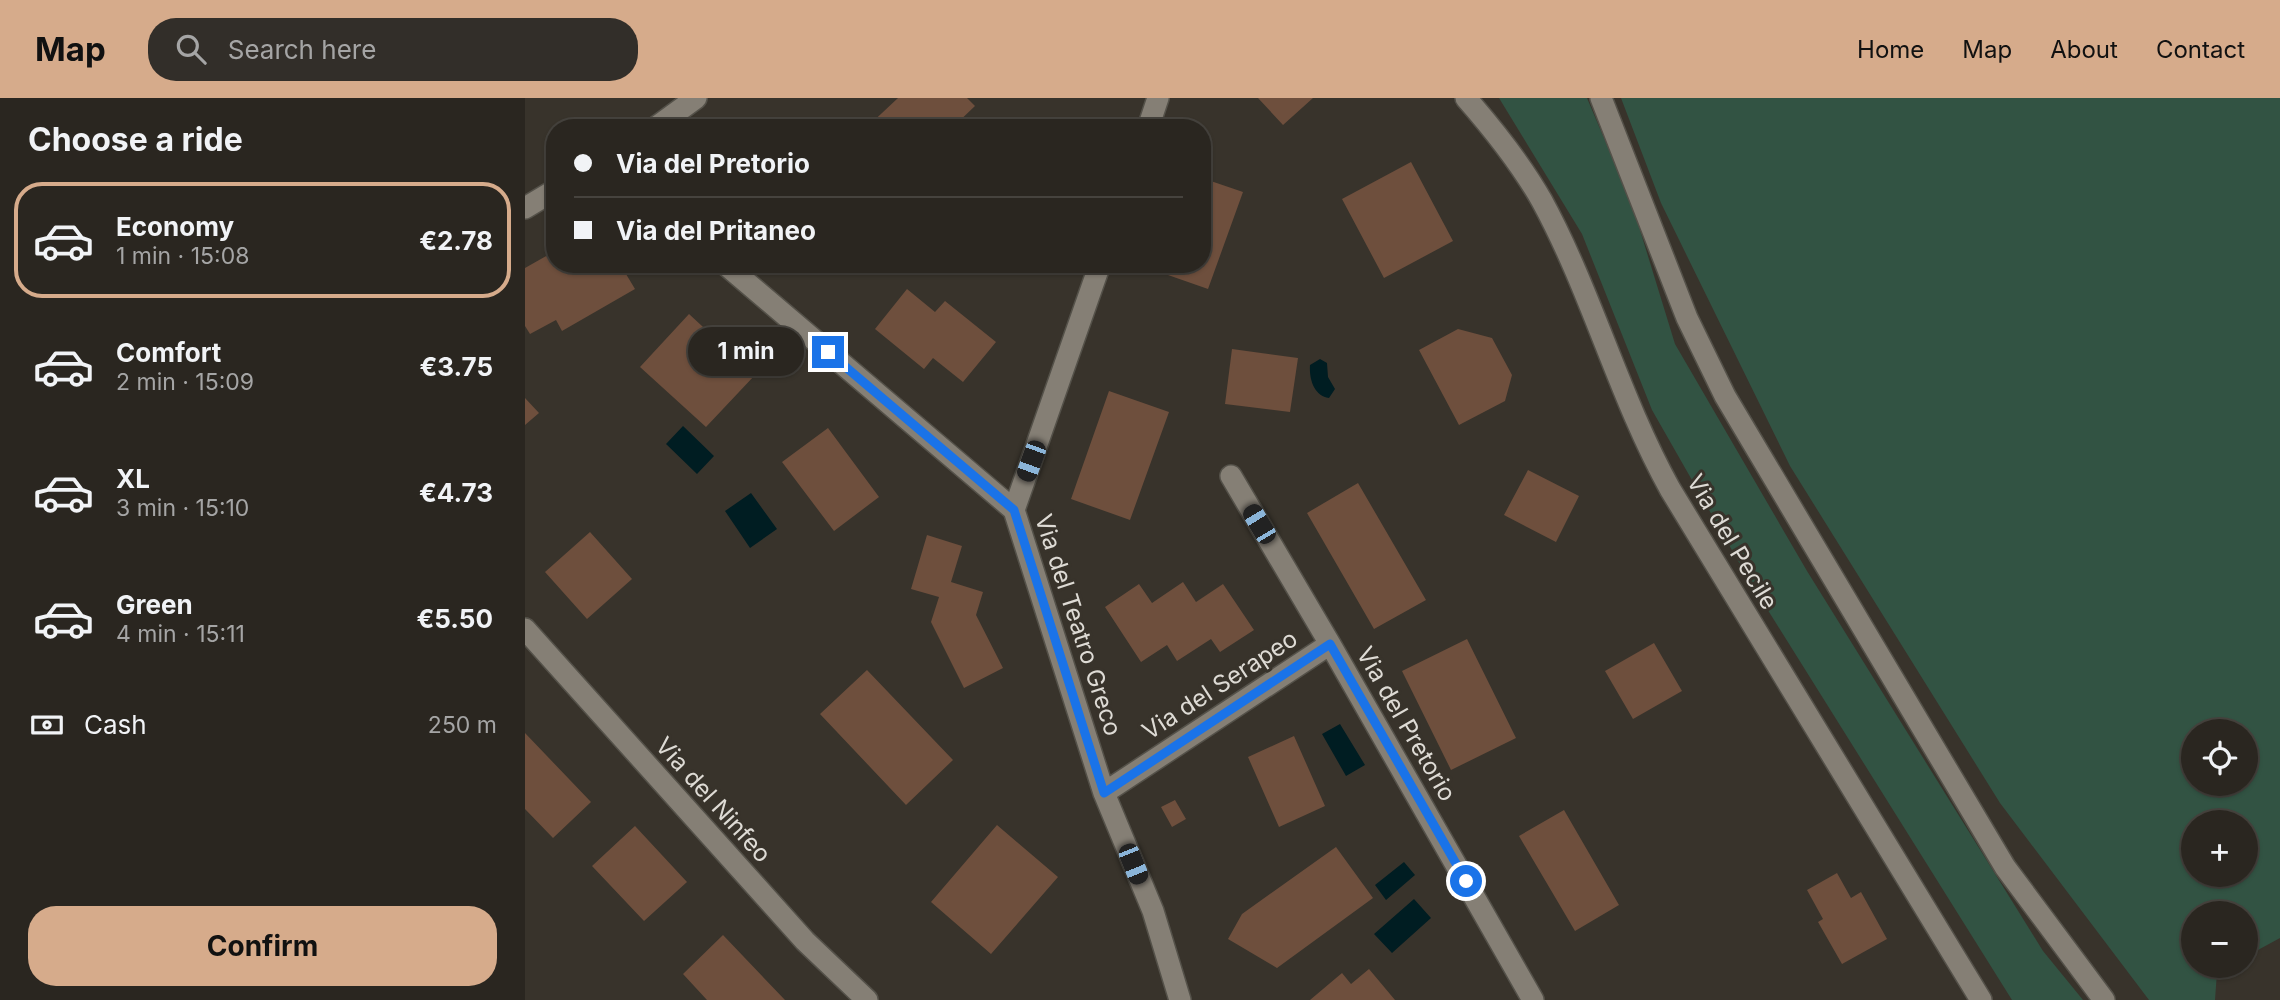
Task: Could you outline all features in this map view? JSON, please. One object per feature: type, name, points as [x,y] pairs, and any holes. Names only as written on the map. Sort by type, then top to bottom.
[{"type":"street","points":[[667,119],[696,98]]},
{"type":"street","points":[[1151,119],[1158,98]]},
{"type":"street","name":"Via del Pecile","points":[[1466,98],[1516,161],[1551,220],[1636,419],[1677,502],[1981,1000]]},
{"type":"street","points":[[1601,98],[1687,318],[1725,396],[2000,858],[2104,1000]]},
{"type":"street","points":[[525,208],[546,195]]},
{"type":"street","points":[[736,273],[1014,510]]},
{"type":"street","name":"Via del Teatro Greco","points":[[1097,273],[1014,510],[1104,793],[1153,911],[1180,1000]]},
{"type":"street","name":"Via del Pretorio","points":[[1231,477],[1330,644],[1533,1000]]},
{"type":"street","name":"Via del Ninfeo","points":[[525,629],[797,932],[867,1000]]},
{"type":"street","name":"Via del Serapeo","points":[[1104,793],[1330,644]]},
{"type":"green space","points":[[1499,98],[1587,98],[1632,204],[1675,344],[1807,571],[2043,951],[2083,1000],[2012,1000],[1749,580],[1652,410],[1582,234]]},
{"type":"green space","points":[[1621,98],[2280,98],[2280,938],[2258,950],[2258,901],[2181,901],[2181,978],[2217,978],[2215,1000],[2149,1000],[2000,803],[1790,466],[1661,203]]},
{"type":"water","points":[[1320,359],[1327,363],[1328,377],[1335,389],[1329,398],[1316,390],[1310,376],[1310,365]]},
{"type":"water","points":[[683,426],[714,456],[697,474],[666,444]]},
{"type":"water","points":[[751,493],[777,529],[750,548],[725,511]]},
{"type":"water","points":[[1340,724],[1365,765],[1346,776],[1322,734]]},
{"type":"water","points":[[1404,862],[1415,875],[1386,900],[1375,885]]},
{"type":"water","points":[[1414,899],[1431,918],[1392,953],[1374,934]]},
{"type":"building","points":[[898,98],[967,98],[975,106],[961,119],[876,119]]},
{"type":"building","points":[[1258,98],[1313,98],[1283,125]]},
{"type":"building","points":[[1411,162],[1453,241],[1384,278],[1342,199]]},
{"type":"building","points":[[1211,181],[1243,192],[1208,289],[1162,273],[1211,273]]},
{"type":"building","points":[[546,256],[546,273],[625,273],[635,289],[562,331],[556,320],[530,334],[525,326],[525,268]]},
{"type":"building","points":[[907,289],[935,312],[945,301],[996,342],[963,382],[933,358],[924,369],[875,329]]},
{"type":"building","points":[[689,314],[755,375],[706,427],[640,367]]},
{"type":"building","points":[[1458,329],[1492,338],[1512,375],[1505,401],[1459,425],[1419,350]]},
{"type":"building","points":[[1232,349],[1298,358],[1290,412],[1225,404]]},
{"type":"building","points":[[1109,391],[1169,412],[1130,520],[1071,499]]},
{"type":"building","points":[[525,398],[539,413],[525,425]]},
{"type":"building","points":[[828,428],[879,497],[834,531],[782,462]]},
{"type":"building","points":[[1528,470],[1579,496],[1556,542],[1504,515]]},
{"type":"building","points":[[1358,483],[1426,600],[1374,629],[1307,513]]},
{"type":"building","points":[[590,532],[632,579],[587,619],[545,572]]},
{"type":"building","points":[[927,535],[962,546],[951,582],[983,592],[976,615],[1003,668],[964,688],[931,622],[939,597],[911,589]]},
{"type":"building","points":[[1183,582],[1196,602],[1223,584],[1254,630],[1220,652],[1211,639],[1177,661],[1167,645],[1141,662],[1105,607],[1139,584],[1152,603]]},
{"type":"building","points":[[1467,639],[1516,738],[1451,770],[1402,671]]},
{"type":"building","points":[[1654,643],[1682,691],[1633,719],[1605,671]]},
{"type":"building","points":[[867,670],[953,760],[906,805],[820,714]]},
{"type":"building","points":[[525,733],[591,802],[553,838],[525,809]]},
{"type":"building","points":[[1294,736],[1325,806],[1279,827],[1248,757]]},
{"type":"building","points":[[1175,800],[1186,819],[1172,827],[1161,807]]},
{"type":"building","points":[[1564,810],[1619,905],[1575,931],[1519,836]]},
{"type":"building","points":[[997,825],[1058,877],[991,954],[931,902]]},
{"type":"building","points":[[635,826],[687,882],[644,921],[592,866]]},
{"type":"building","points":[[1336,847],[1373,898],[1277,968],[1228,939],[1242,914]]},
{"type":"building","points":[[1837,873],[1851,898],[1861,892],[1887,939],[1842,964],[1818,922],[1823,919],[1807,890]]},
{"type":"building","points":[[723,935],[785,1000],[707,1000],[683,974]]},
{"type":"building","points":[[1369,969],[1395,1000],[1310,1000],[1342,973],[1351,984]]},
{"type":"route","points":[[828,352],[1014,510],[1104,793],[1330,644],[1466,881]]}]
